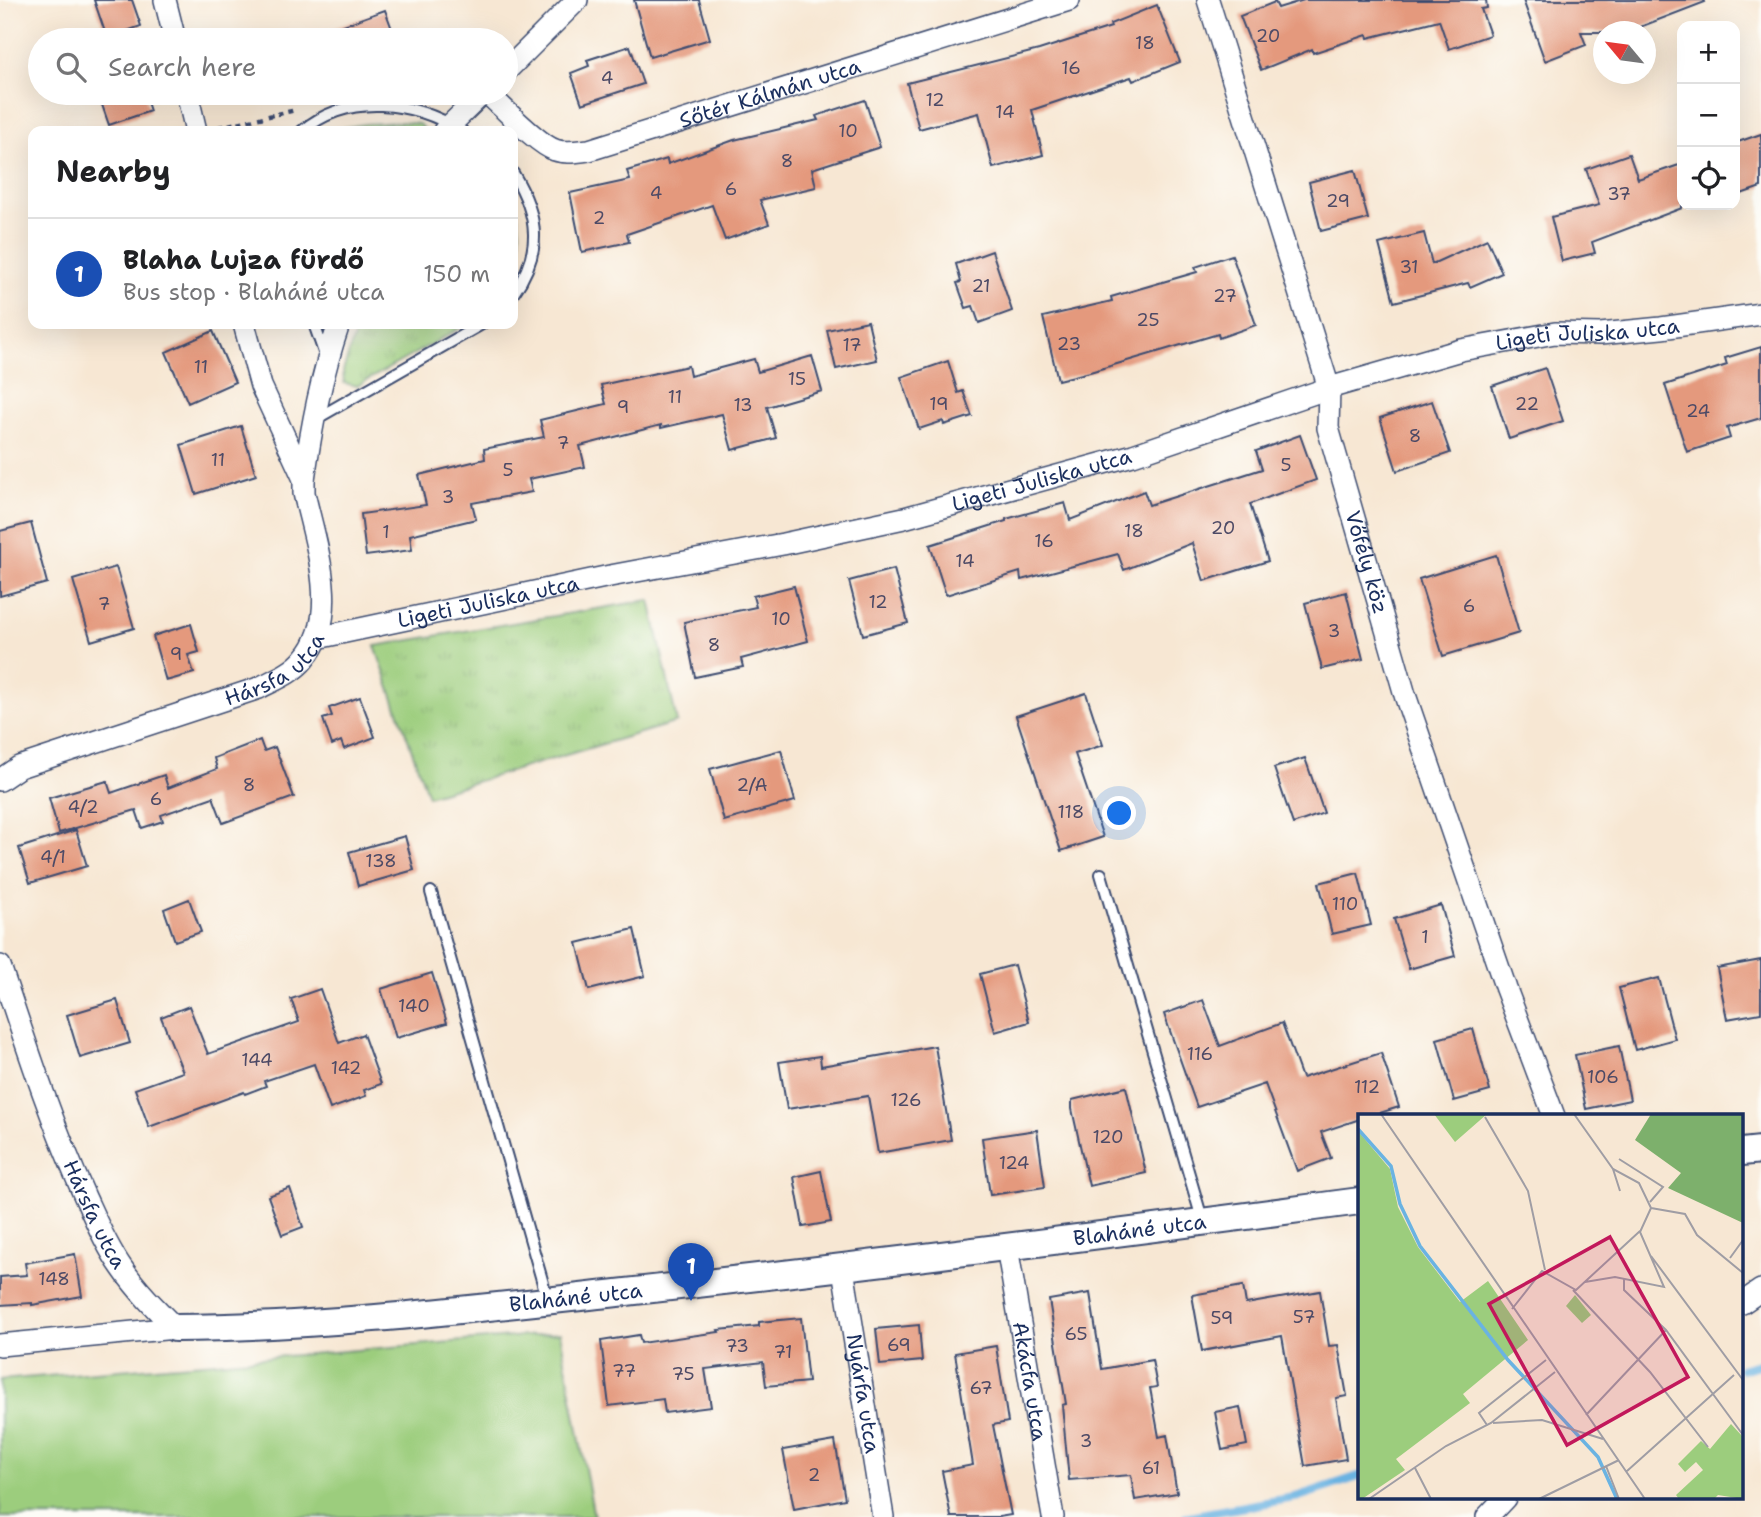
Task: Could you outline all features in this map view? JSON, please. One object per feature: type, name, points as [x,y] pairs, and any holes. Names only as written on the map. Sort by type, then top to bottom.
[{"type":"street","points":[[165,0],[172,28]]},
{"type":"street","points":[[518,59],[578,0]]},
{"type":"street","name":"Sőtér Kálmán utca","points":[[499,105],[555,150],[589,150],[1069,0]]},
{"type":"street","name":"Vőfély köz","points":[[1208,0],[1329,388],[1328,428],[1405,695],[1506,989],[1553,1114]]},
{"type":"street","points":[[193,105],[202,126]]},
{"type":"street","points":[[456,126],[474,105]]},
{"type":"street","name":"Ligeti Juliska utca","points":[[317,638],[904,518],[1133,455],[1329,388],[1461,350],[1555,333],[1600,334],[1761,314]]},
{"type":"street","name":"Hársfa utca","points":[[0,780],[19,767],[259,688],[286,674],[304,659],[317,638],[324,611],[323,585],[304,493],[304,480],[261,386],[245,329]]},
{"type":"street","points":[[304,480],[312,421],[337,329]]},
{"type":"street","name":"Hársfa utca","points":[[0,966],[40,1086],[101,1231],[121,1267],[175,1328]]},
{"type":"street","name":"Blaháné utca","points":[[0,1345],[175,1328],[256,1327],[548,1301],[843,1269],[1358,1202]]},
{"type":"street","name":"Akácfa utca","points":[[1007,1247],[1053,1517]]},
{"type":"street","name":"Nyárfa utca","points":[[843,1269],[883,1517]]},
{"type":"street","points":[[1744,1302],[1761,1290]]},
{"type":"street","points":[[1487,1517],[1503,1500]]},
{"type":"lane","points":[[310,126],[327,115],[347,108],[387,105],[418,110],[447,126]]},
{"type":"lane","points":[[518,181],[532,215],[535,236],[532,259],[518,288]]},
{"type":"lane","points":[[316,329],[327,361]]},
{"type":"lane","points":[[312,421],[473,329]]},
{"type":"lane","points":[[1101,874],[1203,1222]]},
{"type":"lane","points":[[431,892],[548,1301]]},
{"type":"path","points":[[223,126],[306,108]]},
{"type":"green space","points":[[401,122],[421,126],[354,126]]},
{"type":"green space","points":[[518,221],[520,239],[518,257]]},
{"type":"green space","points":[[356,329],[458,329],[357,386],[344,383],[343,371]]},
{"type":"green space","points":[[650,600],[677,722],[428,796],[375,646]]},
{"type":"green space","points":[[560,1333],[594,1517],[0,1517],[0,1380]]},
{"type":"building","points":[[94,0],[132,0],[141,26],[104,28]]},
{"type":"building","points":[[634,0],[699,0],[710,39],[650,57]]},
{"type":"building","points":[[1304,0],[1486,0],[1487,8],[1481,9],[1490,35],[1449,49],[1439,20],[1368,38],[1367,35],[1313,53],[1312,49],[1261,70],[1240,16],[1275,2],[1278,8]]},
{"type":"building","points":[[1523,0],[1705,2],[1656,21],[1593,21],[1593,32],[1581,32],[1586,45],[1545,61]]},
{"type":"building","points":[[1157,5],[1180,62],[1133,81],[1131,77],[1032,110],[1043,155],[993,168],[979,113],[919,129],[907,83],[1039,50],[1111,27],[1110,24]]},
{"type":"building","points":[[385,10],[392,28],[335,28]]},
{"type":"building","points":[[630,46],[643,84],[582,104],[571,73],[589,66],[587,60]]},
{"type":"building","points":[[865,100],[880,147],[812,169],[816,187],[760,200],[769,224],[725,240],[712,205],[627,234],[629,242],[582,252],[570,193],[630,180],[627,171],[667,159],[668,164],[734,140],[818,120],[816,116]]},
{"type":"building","points":[[102,105],[148,105],[150,111],[109,125]]},
{"type":"building","points":[[1761,134],[1761,187],[1740,194],[1740,147],[1740,141]]},
{"type":"building","points":[[1629,154],[1638,179],[1677,166],[1677,210],[1592,242],[1595,253],[1562,261],[1551,217],[1599,205],[1586,169]]},
{"type":"building","points":[[1355,170],[1368,219],[1321,231],[1309,182]]},
{"type":"building","points":[[1424,233],[1432,264],[1487,239],[1502,273],[1470,287],[1468,283],[1394,302],[1379,244]]},
{"type":"building","points":[[992,251],[1012,311],[979,323],[973,306],[966,308],[957,283],[961,282],[956,264]]},
{"type":"building","points":[[1232,255],[1256,325],[1219,338],[1218,334],[1058,380],[1043,317],[1112,301],[1111,297],[1197,272],[1195,267]]},
{"type":"building","points":[[868,321],[877,360],[836,369],[827,330]]},
{"type":"building","points":[[213,331],[235,382],[188,403],[166,352]]},
{"type":"building","points":[[1761,347],[1761,418],[1727,428],[1730,438],[1687,452],[1665,385],[1727,365],[1725,358]]},
{"type":"building","points":[[812,356],[822,391],[767,407],[776,438],[732,450],[722,414],[661,428],[661,425],[580,446],[585,467],[529,479],[532,492],[472,503],[476,519],[410,535],[412,550],[366,556],[361,514],[426,505],[419,475],[485,459],[484,449],[544,437],[540,420],[606,404],[601,385],[688,366],[690,376],[754,359],[758,372]]},
{"type":"building","points":[[948,361],[958,393],[963,391],[972,416],[919,429],[901,377]]},
{"type":"building","points":[[1545,368],[1563,421],[1509,439],[1492,386]]},
{"type":"building","points":[[1432,401],[1450,453],[1397,471],[1380,418]]},
{"type":"building","points":[[241,426],[256,475],[196,494],[181,445]]},
{"type":"building","points":[[1300,435],[1316,480],[1250,504],[1268,561],[1204,581],[1192,543],[1124,570],[1118,554],[1021,580],[1020,572],[946,595],[930,545],[1006,519],[1065,503],[1070,520],[1144,491],[1149,505],[1262,469],[1256,451]]},
{"type":"building","points":[[31,523],[47,583],[0,596],[0,531]]},
{"type":"building","points":[[1496,555],[1519,633],[1443,656],[1419,579]]},
{"type":"building","points":[[116,567],[134,628],[91,641],[73,580]]},
{"type":"building","points":[[894,569],[908,623],[863,635],[849,581]]},
{"type":"building","points":[[794,586],[808,641],[741,659],[743,667],[695,677],[684,622],[756,607],[753,596]]},
{"type":"building","points":[[1346,592],[1363,659],[1322,669],[1305,603]]},
{"type":"building","points":[[191,624],[199,652],[188,655],[194,673],[166,681],[153,636]]},
{"type":"building","points":[[1086,693],[1103,745],[1075,754],[1103,837],[1061,851],[1016,716]]},
{"type":"building","points":[[360,697],[375,737],[344,749],[341,741],[332,745],[323,719],[332,716],[329,708]]},
{"type":"building","points":[[260,740],[264,751],[275,747],[294,797],[223,823],[213,797],[161,815],[163,821],[142,828],[136,810],[59,833],[49,798],[107,781],[111,793],[164,775],[168,788],[217,769],[214,758]]},
{"type":"building","points":[[781,750],[795,801],[724,821],[710,769]]},
{"type":"building","points":[[1305,758],[1324,813],[1293,824],[1274,768]]},
{"type":"building","points":[[76,830],[87,866],[30,883],[19,848]]},
{"type":"building","points":[[405,836],[414,870],[358,886],[349,852]]},
{"type":"building","points":[[1358,873],[1371,925],[1332,934],[1319,883]]},
{"type":"building","points":[[189,899],[201,932],[175,941],[164,909]]},
{"type":"building","points":[[1441,905],[1455,956],[1409,969],[1394,919]]},
{"type":"building","points":[[634,929],[645,976],[589,990],[577,943]]},
{"type":"building","points":[[1761,960],[1761,1013],[1727,1019],[1717,968]]},
{"type":"building","points":[[1014,965],[1029,1022],[995,1032],[980,974]]},
{"type":"building","points":[[432,973],[447,1023],[396,1038],[381,989]]},
{"type":"building","points":[[1659,978],[1675,1039],[1635,1050],[1619,988]]},
{"type":"building","points":[[320,989],[339,1043],[363,1034],[381,1084],[364,1090],[366,1096],[330,1109],[314,1064],[264,1081],[266,1086],[149,1127],[135,1089],[183,1072],[161,1017],[189,1006],[208,1054],[299,1022],[291,999]]},
{"type":"building","points":[[117,1000],[130,1043],[80,1058],[67,1015]]},
{"type":"building","points":[[1203,1000],[1220,1046],[1282,1023],[1302,1078],[1381,1053],[1399,1107],[1376,1114],[1358,1114],[1358,1120],[1321,1132],[1331,1158],[1297,1171],[1265,1084],[1197,1107],[1164,1014]]},
{"type":"building","points":[[1473,1029],[1490,1091],[1454,1101],[1437,1039]]},
{"type":"building","points":[[935,1046],[951,1140],[878,1153],[868,1096],[787,1109],[779,1062],[820,1056],[821,1066]]},
{"type":"building","points":[[1619,1046],[1630,1100],[1586,1109],[1575,1055]]},
{"type":"building","points":[[1126,1087],[1146,1173],[1089,1186],[1072,1100]]},
{"type":"building","points":[[1037,1130],[1045,1187],[990,1195],[982,1138]]},
{"type":"building","points":[[821,1171],[831,1222],[803,1227],[794,1177]]},
{"type":"building","points":[[290,1188],[303,1227],[282,1235],[268,1196]]},
{"type":"building","points":[[75,1254],[82,1296],[32,1305],[0,1305],[0,1277],[27,1275],[25,1263]]},
{"type":"building","points":[[1243,1286],[1246,1304],[1320,1291],[1329,1346],[1338,1345],[1347,1396],[1336,1398],[1346,1459],[1305,1466],[1282,1336],[1202,1351],[1192,1295]]},
{"type":"building","points":[[1090,1293],[1102,1369],[1152,1360],[1157,1387],[1150,1388],[1159,1437],[1167,1435],[1177,1493],[1135,1500],[1131,1475],[1069,1480],[1062,1405],[1066,1404],[1049,1300]]},
{"type":"building","points":[[801,1318],[808,1382],[766,1386],[763,1362],[705,1369],[711,1407],[665,1413],[663,1399],[609,1406],[601,1341],[639,1335],[641,1343],[759,1326],[759,1322]]},
{"type":"building","points":[[919,1325],[922,1361],[880,1365],[876,1329]]},
{"type":"building","points":[[996,1346],[1008,1422],[993,1425],[1011,1515],[951,1517],[942,1471],[973,1465],[955,1353]]},
{"type":"building","points":[[1240,1407],[1247,1445],[1222,1450],[1215,1412]]},
{"type":"building","points":[[835,1441],[845,1499],[794,1509],[783,1450]]},
{"type":"waterway","points":[[1744,1368],[1761,1364]]},
{"type":"waterway","points":[[1186,1517],[1297,1497],[1358,1477]]},
{"type":"place","name":"Blaha Lujza fürdő","points":[[691,1301]]}]
